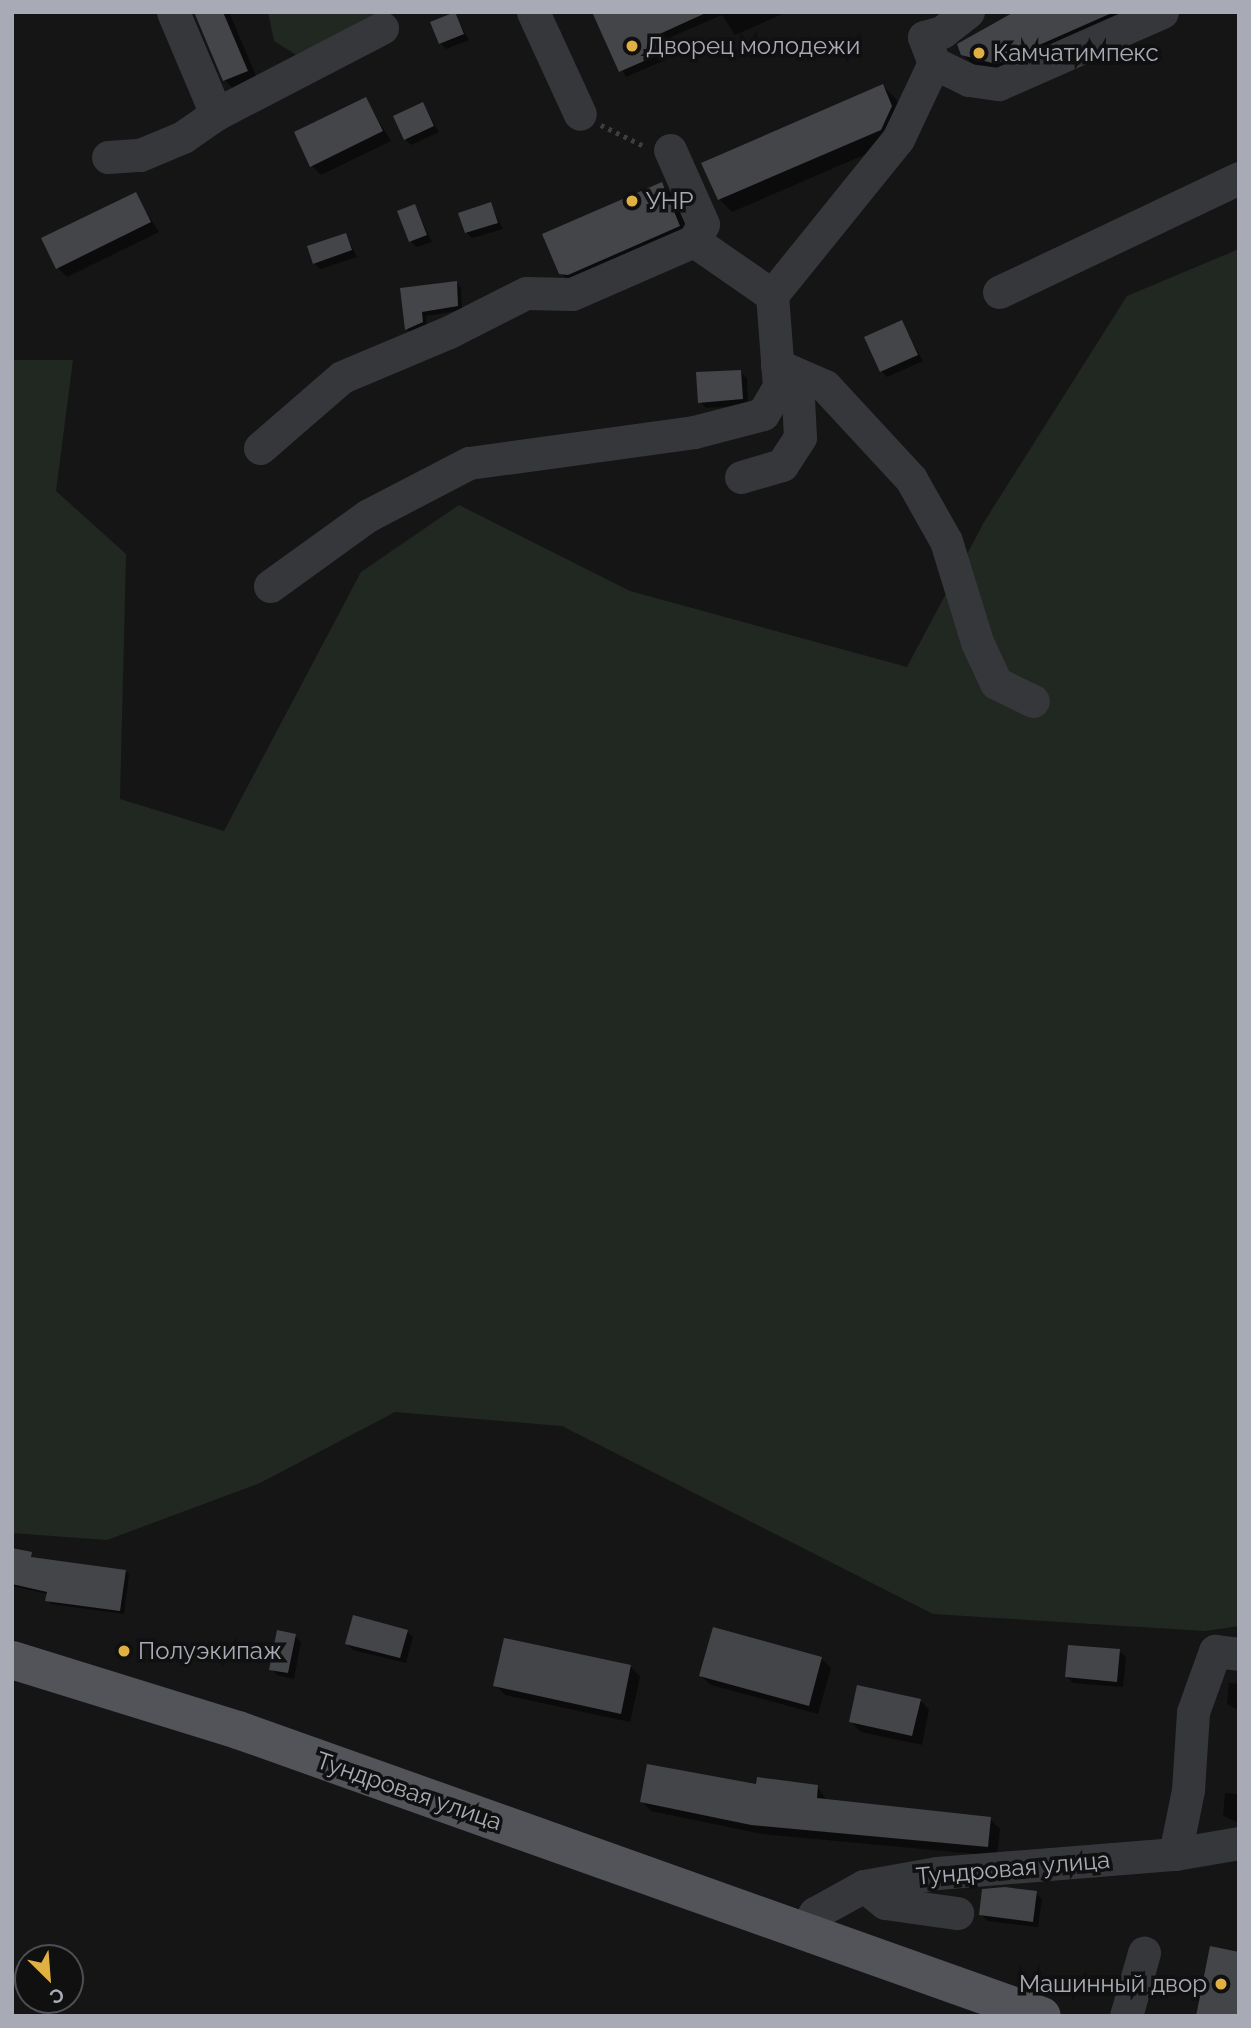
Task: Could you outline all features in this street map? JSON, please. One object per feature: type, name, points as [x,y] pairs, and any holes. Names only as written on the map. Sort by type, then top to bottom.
[{"type":"main road","name":"Тундровая улица","points":[[12,1660],[239,1730],[1042,2016]]},
{"type":"street","points":[[173,12],[216,114]]},
{"type":"street","points":[[533,12],[580,114]]},
{"type":"street","points":[[270,586],[367,516],[469,463],[612,440],[694,432],[762,414],[778,375],[772,295],[898,139],[929,50],[942,32],[968,12]]},
{"type":"street","points":[[929,50],[969,80],[999,84],[1162,12]]},
{"type":"street","points":[[108,157],[140,155],[183,137],[216,114],[382,28]]},
{"type":"street","points":[[260,448],[342,377],[449,332],[526,293],[572,293],[694,241],[704,224],[659,149]]},
{"type":"street","points":[[999,292],[1239,178]]},
{"type":"street","points":[[694,241],[772,295]]},
{"type":"street","points":[[741,477],[782,465],[800,436],[799,400],[778,375]]},
{"type":"street","points":[[778,375],[825,386],[911,479],[946,541],[977,642],[996,683],[1032,701]]},
{"type":"street","points":[[1175,1854],[1188,1790],[1193,1712],[1215,1651],[1239,1654]]},
{"type":"street","name":"Тундровая улица","points":[[804,1931],[815,1913],[864,1886],[937,1873],[1175,1854],[1239,1843]]},
{"type":"street","points":[[864,1886],[885,1903],[957,1913]]},
{"type":"street","points":[[1136,2013],[1144,1953]]},
{"type":"path","points":[[580,114],[659,149]]},
{"type":"shaded area","points":[[268,12],[382,12],[298,56],[274,41]]},
{"type":"shaded area","points":[[1239,249],[1239,1626],[1205,1631],[933,1614],[562,1426],[395,1412],[260,1483],[107,1540],[12,1533],[12,360],[73,360],[56,491],[126,554],[120,799],[224,831],[361,572],[459,505],[630,591],[907,667],[984,522],[1127,296]]},
{"type":"building","points":[[194,12],[223,12],[248,71],[223,81]]},
{"type":"building","points":[[455,12],[464,34],[439,44],[430,22]]},
{"type":"building","name":"Дворец молодежи","points":[[592,12],[708,12],[653,37],[660,54],[619,72]]},
{"type":"building","points":[[1014,12],[1114,12],[996,64],[961,55],[957,44]]},
{"type":"building","points":[[883,84],[892,106],[881,130],[718,200],[701,163]]},
{"type":"building","points":[[366,97],[383,131],[310,167],[294,132]]},
{"type":"building","points":[[423,102],[434,126],[404,140],[393,116]]},
{"type":"building","points":[[662,182],[680,226],[568,275],[559,274],[542,234]]},
{"type":"building","points":[[136,192],[151,222],[56,269],[41,238]]},
{"type":"building","points":[[491,202],[498,223],[465,233],[458,213]]},
{"type":"building","points":[[415,204],[427,235],[409,242],[397,211]]},
{"type":"building","points":[[346,233],[352,250],[313,264],[307,246]]},
{"type":"building","points":[[457,281],[458,306],[422,312],[423,322],[405,330],[400,288]]},
{"type":"building","points":[[902,320],[918,355],[880,372],[864,337]]},
{"type":"building","points":[[741,370],[743,399],[698,403],[696,372]]},
{"type":"building","points":[[12,1548],[32,1552],[31,1557],[126,1570],[120,1611],[45,1601],[47,1592],[12,1584]]},
{"type":"building","points":[[353,1615],[408,1630],[400,1658],[345,1644]]},
{"type":"building","points":[[713,1627],[822,1657],[809,1706],[699,1676]]},
{"type":"building","points":[[277,1630],[296,1634],[288,1673],[269,1670]]},
{"type":"building","points":[[504,1638],[631,1665],[621,1714],[493,1686]]},
{"type":"building","points":[[1068,1645],[1120,1649],[1117,1682],[1065,1677]]},
{"type":"building","points":[[857,1685],[921,1699],[912,1736],[849,1722]]},
{"type":"building","points":[[647,1764],[756,1784],[757,1777],[818,1785],[817,1798],[991,1817],[988,1847],[751,1825],[640,1802]]},
{"type":"building","points":[[1005,1887],[1037,1891],[1033,1922],[979,1915],[982,1889]]},
{"type":"building","name":"Машинный двор","points":[[1210,1946],[1239,1952],[1239,2016],[1196,2016]]},
{"type":"place","name":"Дворец молодежи","points":[[632,46]]},
{"type":"place","name":"Камчатимпекс","points":[[979,53]]},
{"type":"place","name":"УНР","points":[[632,201]]},
{"type":"place","name":"Полуэкипаж","points":[[124,1651]]},
{"type":"place","name":"Машинный двор","points":[[1221,1984]]}]
